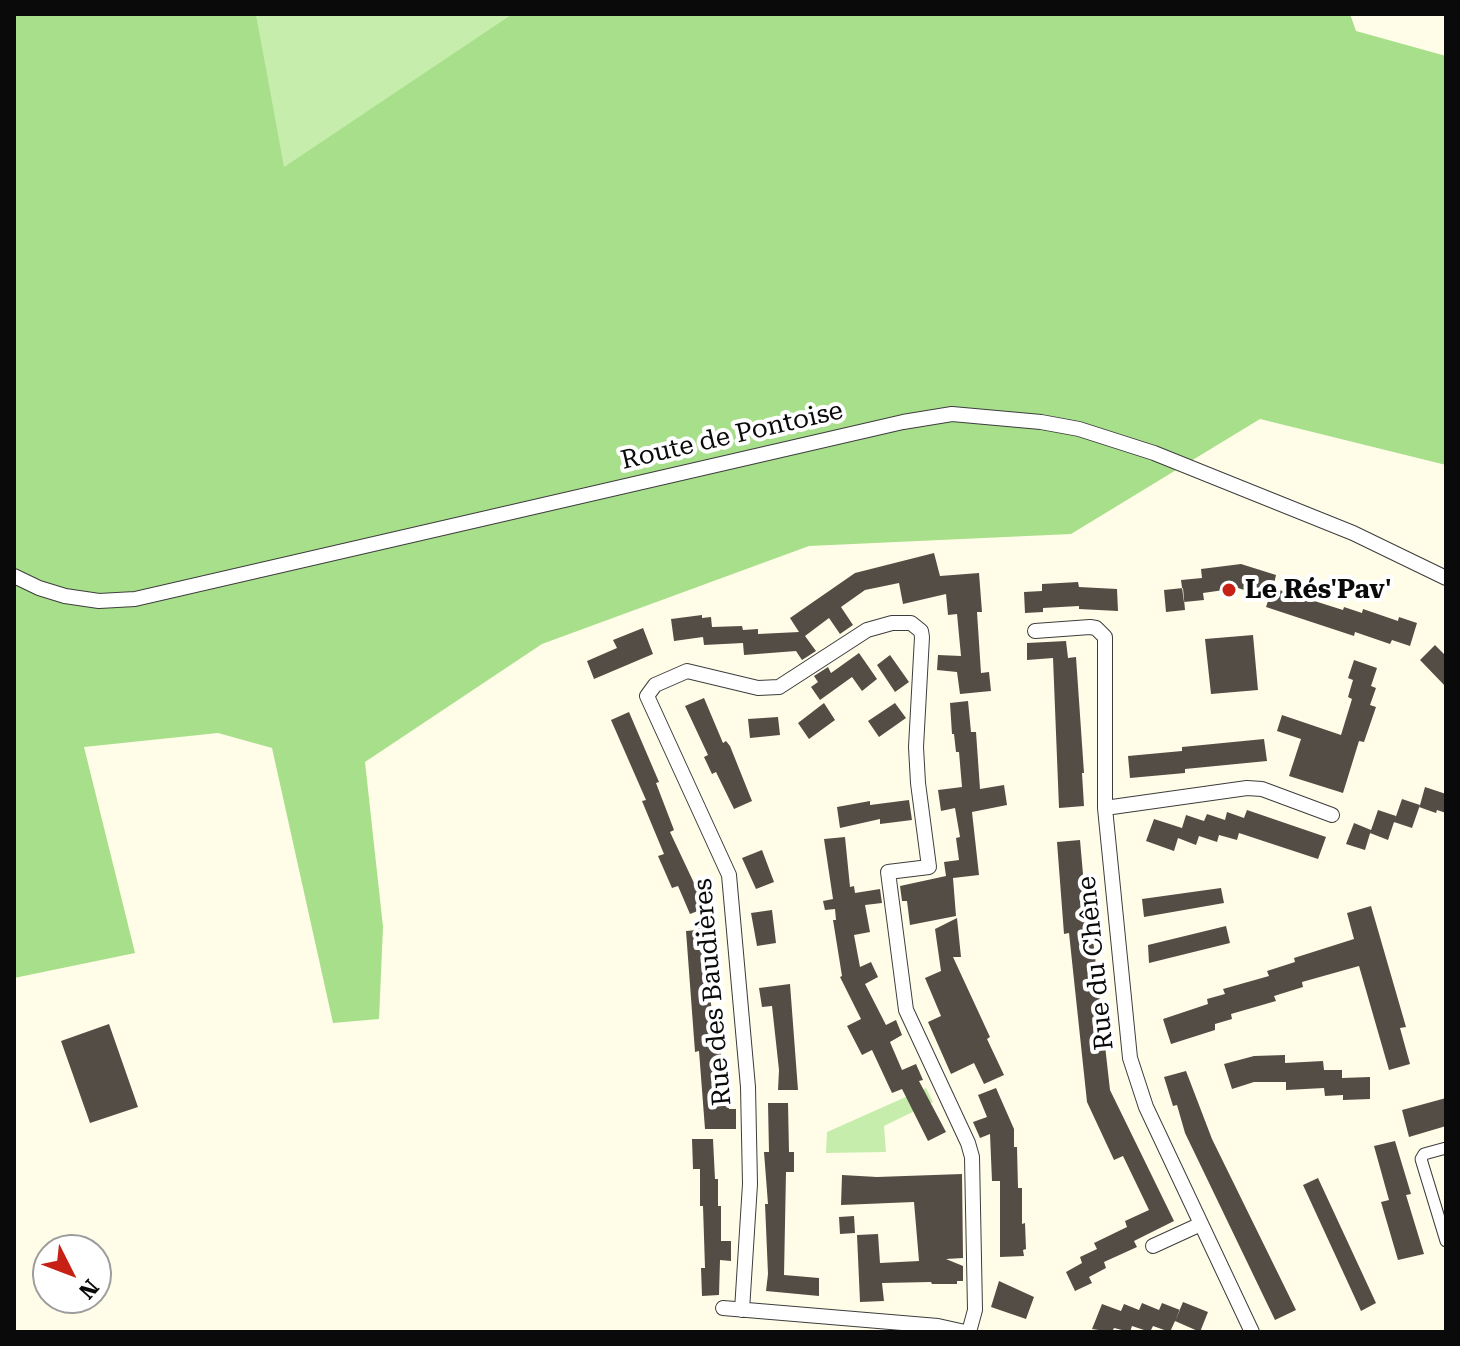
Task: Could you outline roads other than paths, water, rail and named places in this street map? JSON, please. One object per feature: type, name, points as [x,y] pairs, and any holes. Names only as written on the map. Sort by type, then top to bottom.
[{"type":"street","name":"Route de Pontoise","points":[[14,576],[65,596],[99,601],[135,599],[887,425],[952,414],[1041,422],[1079,429],[1154,453],[1353,533],[1446,578]]},
{"type":"street","name":"Rue des Baudières","points":[[742,1310],[750,1184],[748,1087],[729,875],[647,696],[655,685],[687,671],[758,688],[779,687],[867,630],[892,623],[911,623],[921,631],[916,747],[929,867],[888,872],[906,1010],[972,1157],[975,1310],[967,1332]]},
{"type":"street","name":"Rue du Chêne","points":[[1035,631],[1090,627],[1096,628],[1105,637],[1105,808],[1130,1058],[1134,1076],[1252,1332]]},
{"type":"street","points":[[1105,808],[1247,788],[1262,789],[1332,815]]},
{"type":"street","points":[[1446,1148],[1424,1154],[1421,1159],[1446,1241]]},
{"type":"street","points":[[1153,1246],[1201,1224]]},
{"type":"street","points":[[723,1308],[938,1326],[967,1332]]},
{"type":"place","name":"Le Rés'Pav'","points":[[1229,590]]}]
